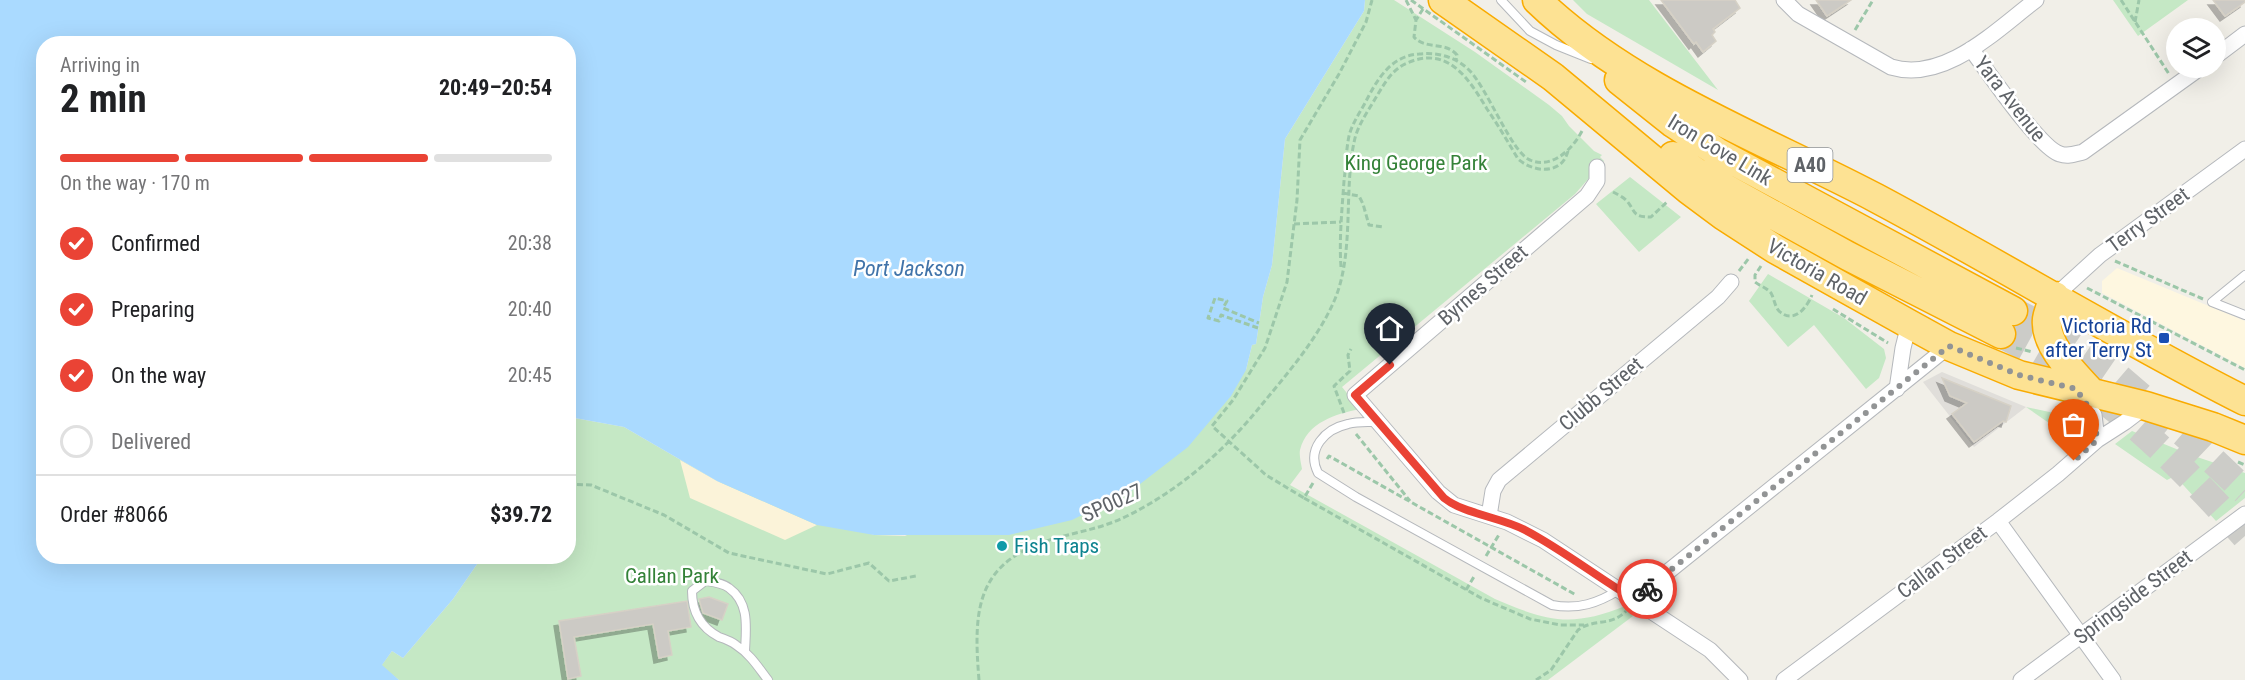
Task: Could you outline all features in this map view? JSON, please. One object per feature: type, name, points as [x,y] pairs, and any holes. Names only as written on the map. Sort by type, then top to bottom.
[{"type":"highway","name":"Victoria Road","points":[[1537,0],[1553,55]]},
{"type":"highway","name":"Victoria Road","points":[[1435,1],[1553,55],[1658,165],[1724,216],[1775,249],[1949,346],[2019,375],[2146,406],[2213,427],[2245,440]]},
{"type":"highway","name":"Iron Cove Link","points":[[1579,48],[1673,123],[1717,152],[2007,323],[1848,256],[1696,172],[1641,134],[1571,79],[1553,55],[1579,48]]},
{"type":"highway","name":"Victoria Road","points":[[1553,55],[1606,54],[1675,96],[1876,198],[2055,296],[2162,359],[2245,401]]},
{"type":"highway","points":[[2055,296],[2047,319],[2048,336],[2084,391]]},
{"type":"street","points":[[1784,0],[1798,14],[1892,67],[1921,71],[1940,65],[1971,49],[2036,0]]},
{"type":"street","points":[[2226,48],[2245,34]]},
{"type":"street","name":"Yara Avenue","points":[[1971,49],[2043,144],[2061,154],[2070,156],[2083,152],[2186,78]]},
{"type":"street","name":"Terry Street","points":[[2055,296],[2100,255],[2245,149]]},
{"type":"street","name":"Byrnes Street","points":[[1378,422],[1355,395],[1587,196],[1597,180],[1597,167]]},
{"type":"street","name":"Clubb Street","points":[[1489,516],[1493,491],[1499,480],[1718,297],[1731,282]]},
{"type":"street","points":[[1897,389],[1909,324]]},
{"type":"street","points":[[1634,599],[1949,346]]},
{"type":"street","points":[[2084,391],[2094,415],[2097,440]]},
{"type":"street","name":"Callan Street","points":[[1784,680],[1998,521],[2097,440],[2146,406]]},
{"type":"street","points":[[1378,422],[1444,498],[1463,508],[1507,522],[1543,540],[1710,650],[1740,680]]},
{"type":"street","name":"Springside Street","points":[[2021,680],[2245,514]]},
{"type":"street","points":[[1998,521],[2113,680]]},
{"type":"lane","points":[[1501,0],[1553,55]]},
{"type":"lane","points":[[2245,275],[2212,302],[2245,315]]},
{"type":"lane","points":[[1378,422],[1347,424],[1322,437],[1314,451],[1318,473],[1356,497],[1546,603],[1561,607],[1580,606],[1596,603],[1619,590]]},
{"type":"lane","points":[[745,651],[747,619],[741,600],[728,586],[705,581],[692,591],[692,605],[701,624],[717,636],[734,643],[745,651],[768,680]]},
{"type":"path","points":[[1372,0],[1366,22],[1340,74],[1300,140],[1287,282],[1265,348],[1233,400],[1212,426],[1266,475],[1466,590],[1530,619],[1560,625],[1584,626],[1613,621],[1626,611],[1634,599]]},
{"type":"path","points":[[1406,0],[1416,20],[1414,37],[1420,43],[1454,50],[1457,55],[1456,60]]},
{"type":"path","points":[[1411,0],[1553,55]]},
{"type":"path","points":[[1847,42],[1873,0]]},
{"type":"path","points":[[2121,0],[2176,85]]},
{"type":"path","points":[[2135,22],[2139,0]]},
{"type":"path","points":[[1416,20],[1435,1]]},
{"type":"path","points":[[1341,273],[1341,222],[1347,145],[1353,124],[1378,78],[1397,61],[1407,56],[1430,53],[1456,60],[1470,71],[1520,153],[1526,158],[1545,163],[1568,150]]},
{"type":"path","points":[[1341,273],[1346,249],[1355,136],[1396,69],[1416,59],[1446,62],[1462,72],[1469,78],[1518,159],[1525,165],[1539,170],[1555,167],[1566,159],[1568,150],[1583,129]]},
{"type":"path","points":[[1613,192],[1627,201],[1634,213],[1640,217],[1651,217],[1668,201]]},
{"type":"path","points":[[1343,193],[1359,196],[1369,225],[1383,227]]},
{"type":"path","points":[[1294,224],[1341,222]]},
{"type":"path","points":[[2100,255],[2212,302]]},
{"type":"path","points":[[1761,266],[1755,275],[1755,282],[1772,294],[1779,311],[1786,315],[1795,316],[1802,312],[1812,295]]},
{"type":"path","name":"SP0027","points":[[979,680],[976,629],[979,604],[992,578],[1009,560],[1031,546],[1084,532],[1132,514],[1179,486],[1206,463],[1251,418],[1301,355],[1317,332],[1335,298],[1341,273]]},
{"type":"path","points":[[2093,291],[2245,370]]},
{"type":"path","points":[[1258,328],[1221,315],[1219,321],[1208,318],[1215,298],[1227,301],[1223,308],[1259,323]]},
{"type":"path","points":[[1347,424],[1412,504]]},
{"type":"path","points":[[1304,498],[1329,456],[1577,596]]},
{"type":"path","points":[[576,484],[591,485],[663,514],[729,553],[827,574],[869,563],[889,581],[916,576]]},
{"type":"path","points":[[1466,590],[1507,522]]},
{"type":"path","points":[[1536,680],[1551,670],[1578,630],[1584,626]]},
{"type":"shaded area","points":[[2117,268],[2245,321],[2245,368],[2102,293],[2102,281]]},
{"type":"shaded area","points":[[1942,372],[2026,407],[1974,447],[1923,382]]},
{"type":"green space","name":"King George Park","points":[[1365,0],[1394,0],[1475,52],[1549,105],[1594,151],[1602,155],[1600,157],[1604,161],[1575,194],[1342,387],[1360,409],[1332,417],[1309,432],[1300,450],[1302,469],[1290,485],[1495,599],[1529,612],[1545,617],[1574,619],[1606,613],[1625,606],[1633,616],[1548,680],[399,680],[381,666],[392,651],[403,658],[453,599],[477,564],[576,564],[576,418],[624,427],[717,481],[874,535],[905,536],[1246,370],[1252,345],[1256,344],[1263,297],[1272,265],[1285,139],[1364,11]]},
{"type":"green space","points":[[1573,0],[1649,0],[1718,90],[1587,14]]},
{"type":"green space","points":[[2113,0],[2188,0],[2138,36]]},
{"type":"green space","points":[[1630,177],[1681,217],[1639,252],[1596,204]]},
{"type":"green space","points":[[1768,274],[1844,318],[1884,349],[1886,358],[1879,378],[1866,389],[1814,325],[1788,347],[1749,301]]},
{"type":"green space","points":[[2026,407],[2073,417],[2083,424],[2078,443]]},
{"type":"green space","points":[[2132,431],[2191,455],[2245,473],[2245,498],[2216,521],[2175,476],[2167,480],[2115,444]]},
{"type":"sand","points":[[680,460],[717,481],[817,525],[785,540],[690,498]]},
{"type":"water","name":"Port Jackson","points":[[0,0],[1365,0],[1364,11],[1285,139],[1272,265],[1263,297],[1256,344],[1252,345],[1246,370],[1231,396],[1188,447],[1131,491],[1072,520],[1009,535],[874,535],[817,525],[717,481],[624,427],[576,418],[576,36],[36,36],[36,564],[477,564],[453,599],[403,658],[392,651],[382,665],[399,680],[0,680]]},
{"type":"building","points":[[1661,0],[1735,0],[1740,8],[1713,29],[1715,32],[1712,35],[1716,41],[1703,52],[1696,42],[1694,44]]},
{"type":"building","points":[[1816,0],[1851,0],[1827,16]]},
{"type":"building","points":[[2213,0],[2245,0],[2245,2],[2225,16]]},
{"type":"building","points":[[1942,378],[2011,406],[2006,422],[2003,421],[1974,442],[1952,414],[1967,403],[1950,396]]},
{"type":"building","points":[[709,597],[728,604],[722,620],[703,613],[699,599]]},
{"type":"building","points":[[687,601],[691,627],[668,631],[672,655],[659,658],[653,624],[574,637],[581,676],[568,679],[559,621]]},
{"type":"tunnel","points":[[2013,311],[2056,334],[2112,372],[2188,437],[2245,491]]},
{"type":"tunnel","points":[[2001,334],[2030,349],[2083,384],[2133,424],[2180,467],[2245,536]]},
{"type":"way so far","points":[[1647,589],[1949,346],[2019,375],[2076,389],[2094,415],[2097,440],[2074,461]]},
{"type":"place","name":"Victoria Rd after Terry St","points":[[2164,338]]},
{"type":"place","name":"Fish Traps","points":[[1002,546]]},
{"type":"route","points":[[1390,365],[1355,395],[1444,498],[1463,508],[1507,522],[1543,540],[1634,599],[1647,589]]},
{"type":"park label","name":"Callan Park","points":[[672,576]]}]
